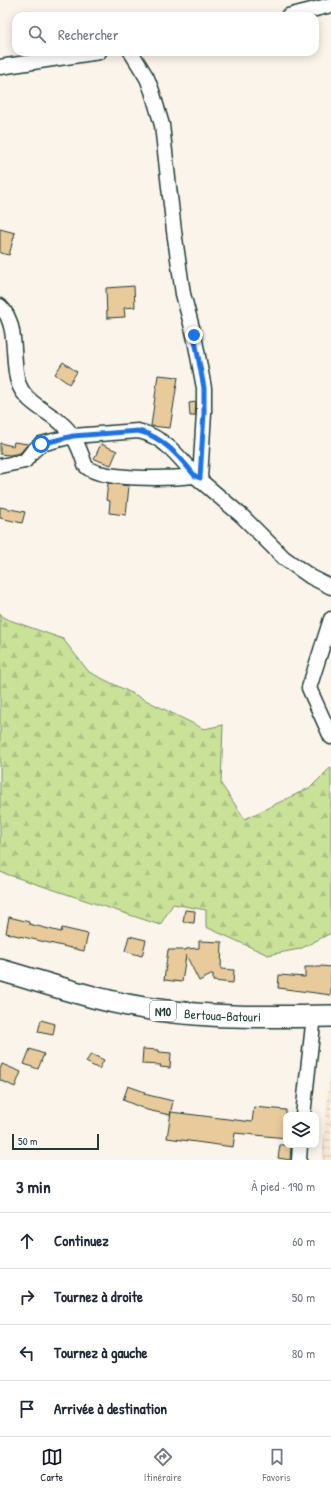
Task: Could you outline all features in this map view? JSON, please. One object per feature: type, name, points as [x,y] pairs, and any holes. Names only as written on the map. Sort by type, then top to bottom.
[{"type":"highway","name":"Bertoua-Batouri","points":[[0,970],[93,998],[157,1010],[202,1015],[322,1016]]},
{"type":"street","points":[[304,12],[331,5]]},
{"type":"street","points":[[0,67],[73,56]]},
{"type":"street","points":[[133,56],[147,78],[162,125],[174,231],[184,294],[194,335],[204,388],[204,413],[198,477]]},
{"type":"street","points":[[0,306],[3,308],[11,326],[18,382],[28,400],[52,415],[73,436],[85,466],[91,470],[105,474],[153,478],[198,477]]},
{"type":"street","points":[[0,466],[26,462],[32,452],[41,444],[73,436],[127,431],[146,432],[172,450],[198,477],[242,516],[284,558],[311,577],[331,587]]},
{"type":"street","points":[[331,619],[309,688],[331,736]]},
{"type":"street","points":[[305,1112],[322,1016]]},
{"type":"street","points":[[299,1160],[300,1148]]},
{"type":"shaded area","points":[[331,1060],[331,1160],[322,1160]]},
{"type":"green space","points":[[0,613],[4,618],[63,639],[89,672],[204,729],[223,725],[221,784],[245,819],[311,787],[331,767],[331,933],[300,949],[268,955],[206,927],[206,910],[173,904],[160,925],[0,872]]},
{"type":"building","points":[[0,229],[15,233],[9,255],[0,253]]},
{"type":"building","points":[[134,286],[135,307],[124,308],[125,317],[107,318],[106,288]]},
{"type":"building","points":[[63,362],[77,372],[69,384],[55,374]]},
{"type":"building","points":[[158,375],[178,377],[170,428],[151,426]]},
{"type":"building","points":[[196,402],[195,416],[190,416],[189,403]]},
{"type":"building","points":[[14,442],[28,444],[20,453],[10,455],[0,454],[0,443],[13,446]]},
{"type":"building","points":[[101,444],[117,451],[111,465],[94,459]]},
{"type":"building","points":[[108,483],[129,486],[126,515],[109,513],[110,501],[106,500]]},
{"type":"building","points":[[0,507],[25,512],[22,523],[0,518]]},
{"type":"building","points":[[185,910],[195,911],[194,923],[183,922]]},
{"type":"building","points":[[9,917],[61,932],[62,928],[88,934],[84,951],[6,933]]},
{"type":"building","points":[[129,936],[146,940],[142,956],[125,951]]},
{"type":"building","points":[[199,941],[222,942],[221,969],[234,970],[233,983],[213,981],[213,974],[199,981],[186,955],[182,982],[164,980],[168,950],[199,948]]},
{"type":"building","points":[[305,967],[331,967],[331,995],[278,988],[279,975],[305,977]]},
{"type":"building","points":[[41,1020],[55,1024],[53,1035],[38,1032]]},
{"type":"building","points":[[30,1049],[44,1054],[38,1069],[24,1064]]},
{"type":"building","points":[[143,1049],[159,1050],[159,1052],[171,1053],[170,1068],[160,1067],[161,1065],[142,1064]]},
{"type":"building","points":[[91,1054],[104,1060],[99,1069],[86,1062]]},
{"type":"building","points":[[2,1064],[21,1072],[15,1087],[0,1080],[0,1069]]},
{"type":"building","points":[[128,1086],[145,1092],[144,1094],[173,1101],[170,1115],[147,1110],[123,1100]]},
{"type":"building","points":[[254,1107],[286,1110],[286,1112],[283,1112],[283,1138],[235,1133],[233,1147],[167,1138],[171,1112],[252,1122]]},
{"type":"building","points":[[280,1145],[283,1145],[283,1148],[291,1148],[290,1160],[278,1158]]},
{"type":"route","points":[[41,444],[73,436],[127,431],[146,432],[172,450],[195,476],[200,478],[204,388],[194,335]]}]
